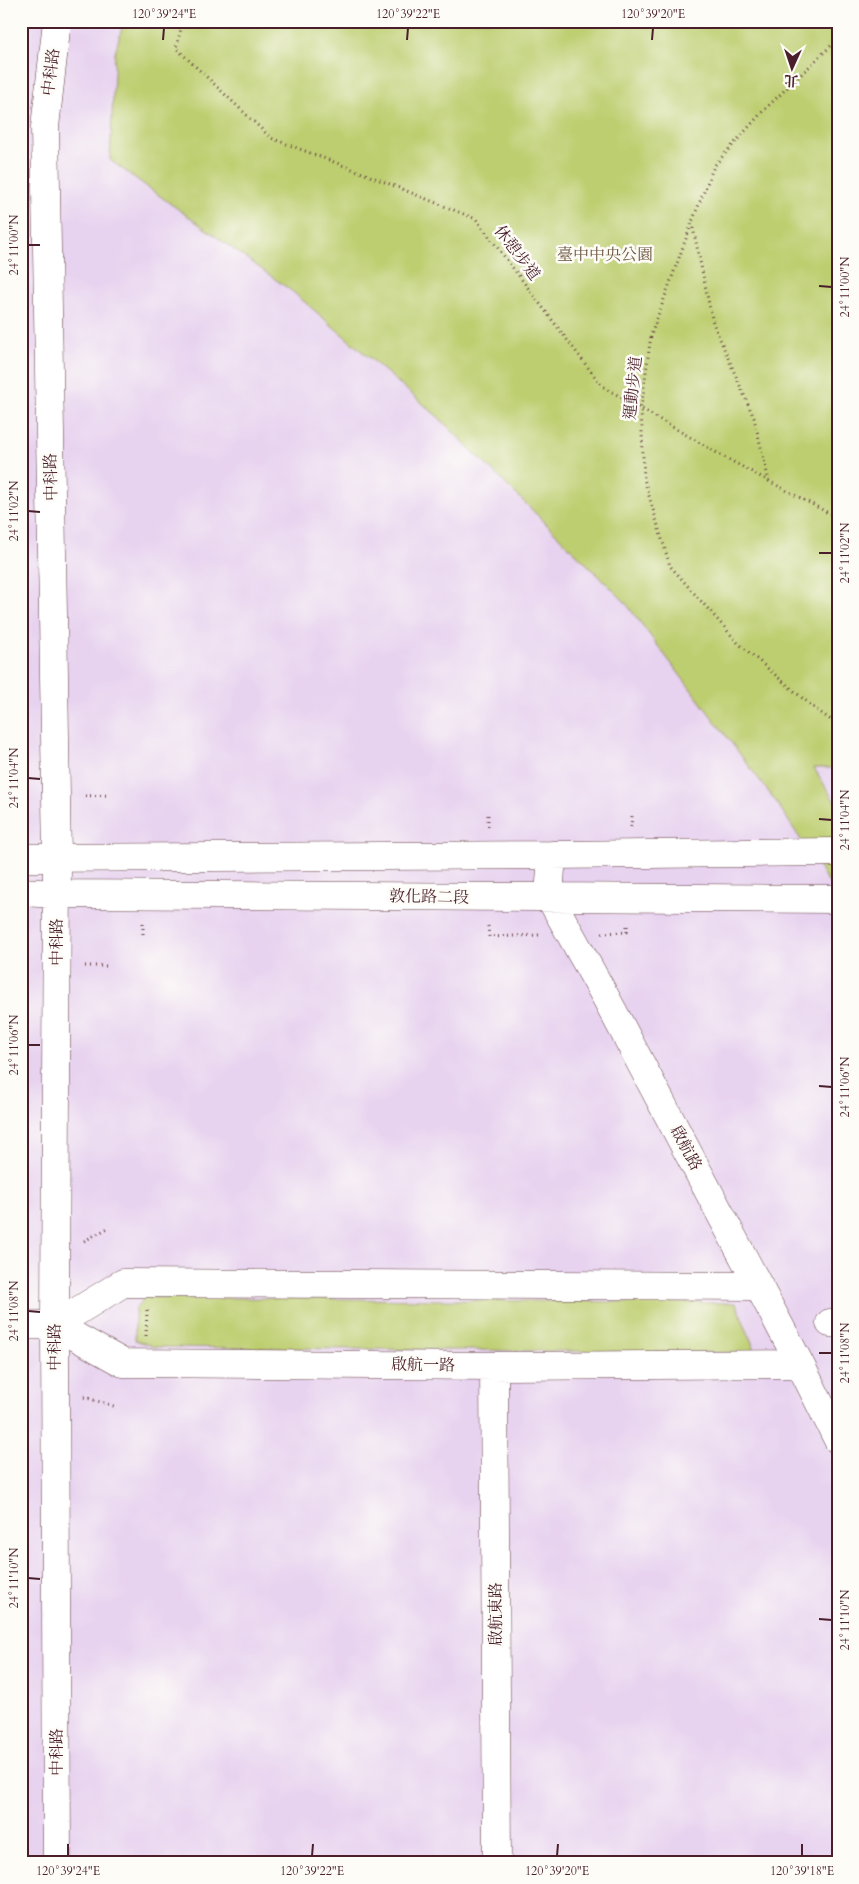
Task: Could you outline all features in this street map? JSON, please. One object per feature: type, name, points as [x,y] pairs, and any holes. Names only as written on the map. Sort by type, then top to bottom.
[{"type":"street","name":"中科路","points":[[57,21],[45,127],[57,858],[55,1325],[57,1863]]},
{"type":"street","points":[[21,858],[838,852]]},
{"type":"street","points":[[549,896],[552,855]]},
{"type":"street","name":"敦化路二段","points":[[21,892],[57,894],[838,899]]},
{"type":"street","name":"啟航路","points":[[549,896],[605,996],[800,1364],[838,1440]]},
{"type":"street","points":[[55,1325],[123,1283],[759,1286]]},
{"type":"street","name":"啟航一路","points":[[21,1324],[55,1325],[123,1362],[494,1366],[800,1364]]},
{"type":"street","name":"啟航東路","points":[[494,1366],[497,1863]]},
{"type":"path","name":"休憩步道","points":[[183,21],[176,48],[271,138],[476,219],[602,386],[832,515],[838,509]]},
{"type":"path","name":"運動步道","points":[[838,40],[764,110],[714,166],[651,335],[640,409],[644,479],[670,566],[738,643],[814,708],[838,725]]},
{"type":"path","points":[[692,222],[713,323],[754,418],[769,481]]},
{"type":"path","points":[[21,1137],[24,1270],[21,1274]]},
{"type":"path","points":[[145,1362],[149,1284]]},
{"type":"shaded area","points":[[21,21],[838,21],[838,1863],[21,1863]]},
{"type":"green space","name":"臺中中央公園","points":[[124,21],[838,21],[838,768],[814,768],[838,807],[838,897],[777,803],[624,601],[437,416],[293,292],[110,160],[115,52]]},
{"type":"green space","points":[[145,1297],[736,1303],[756,1353],[155,1347],[135,1340],[135,1309]]}]
